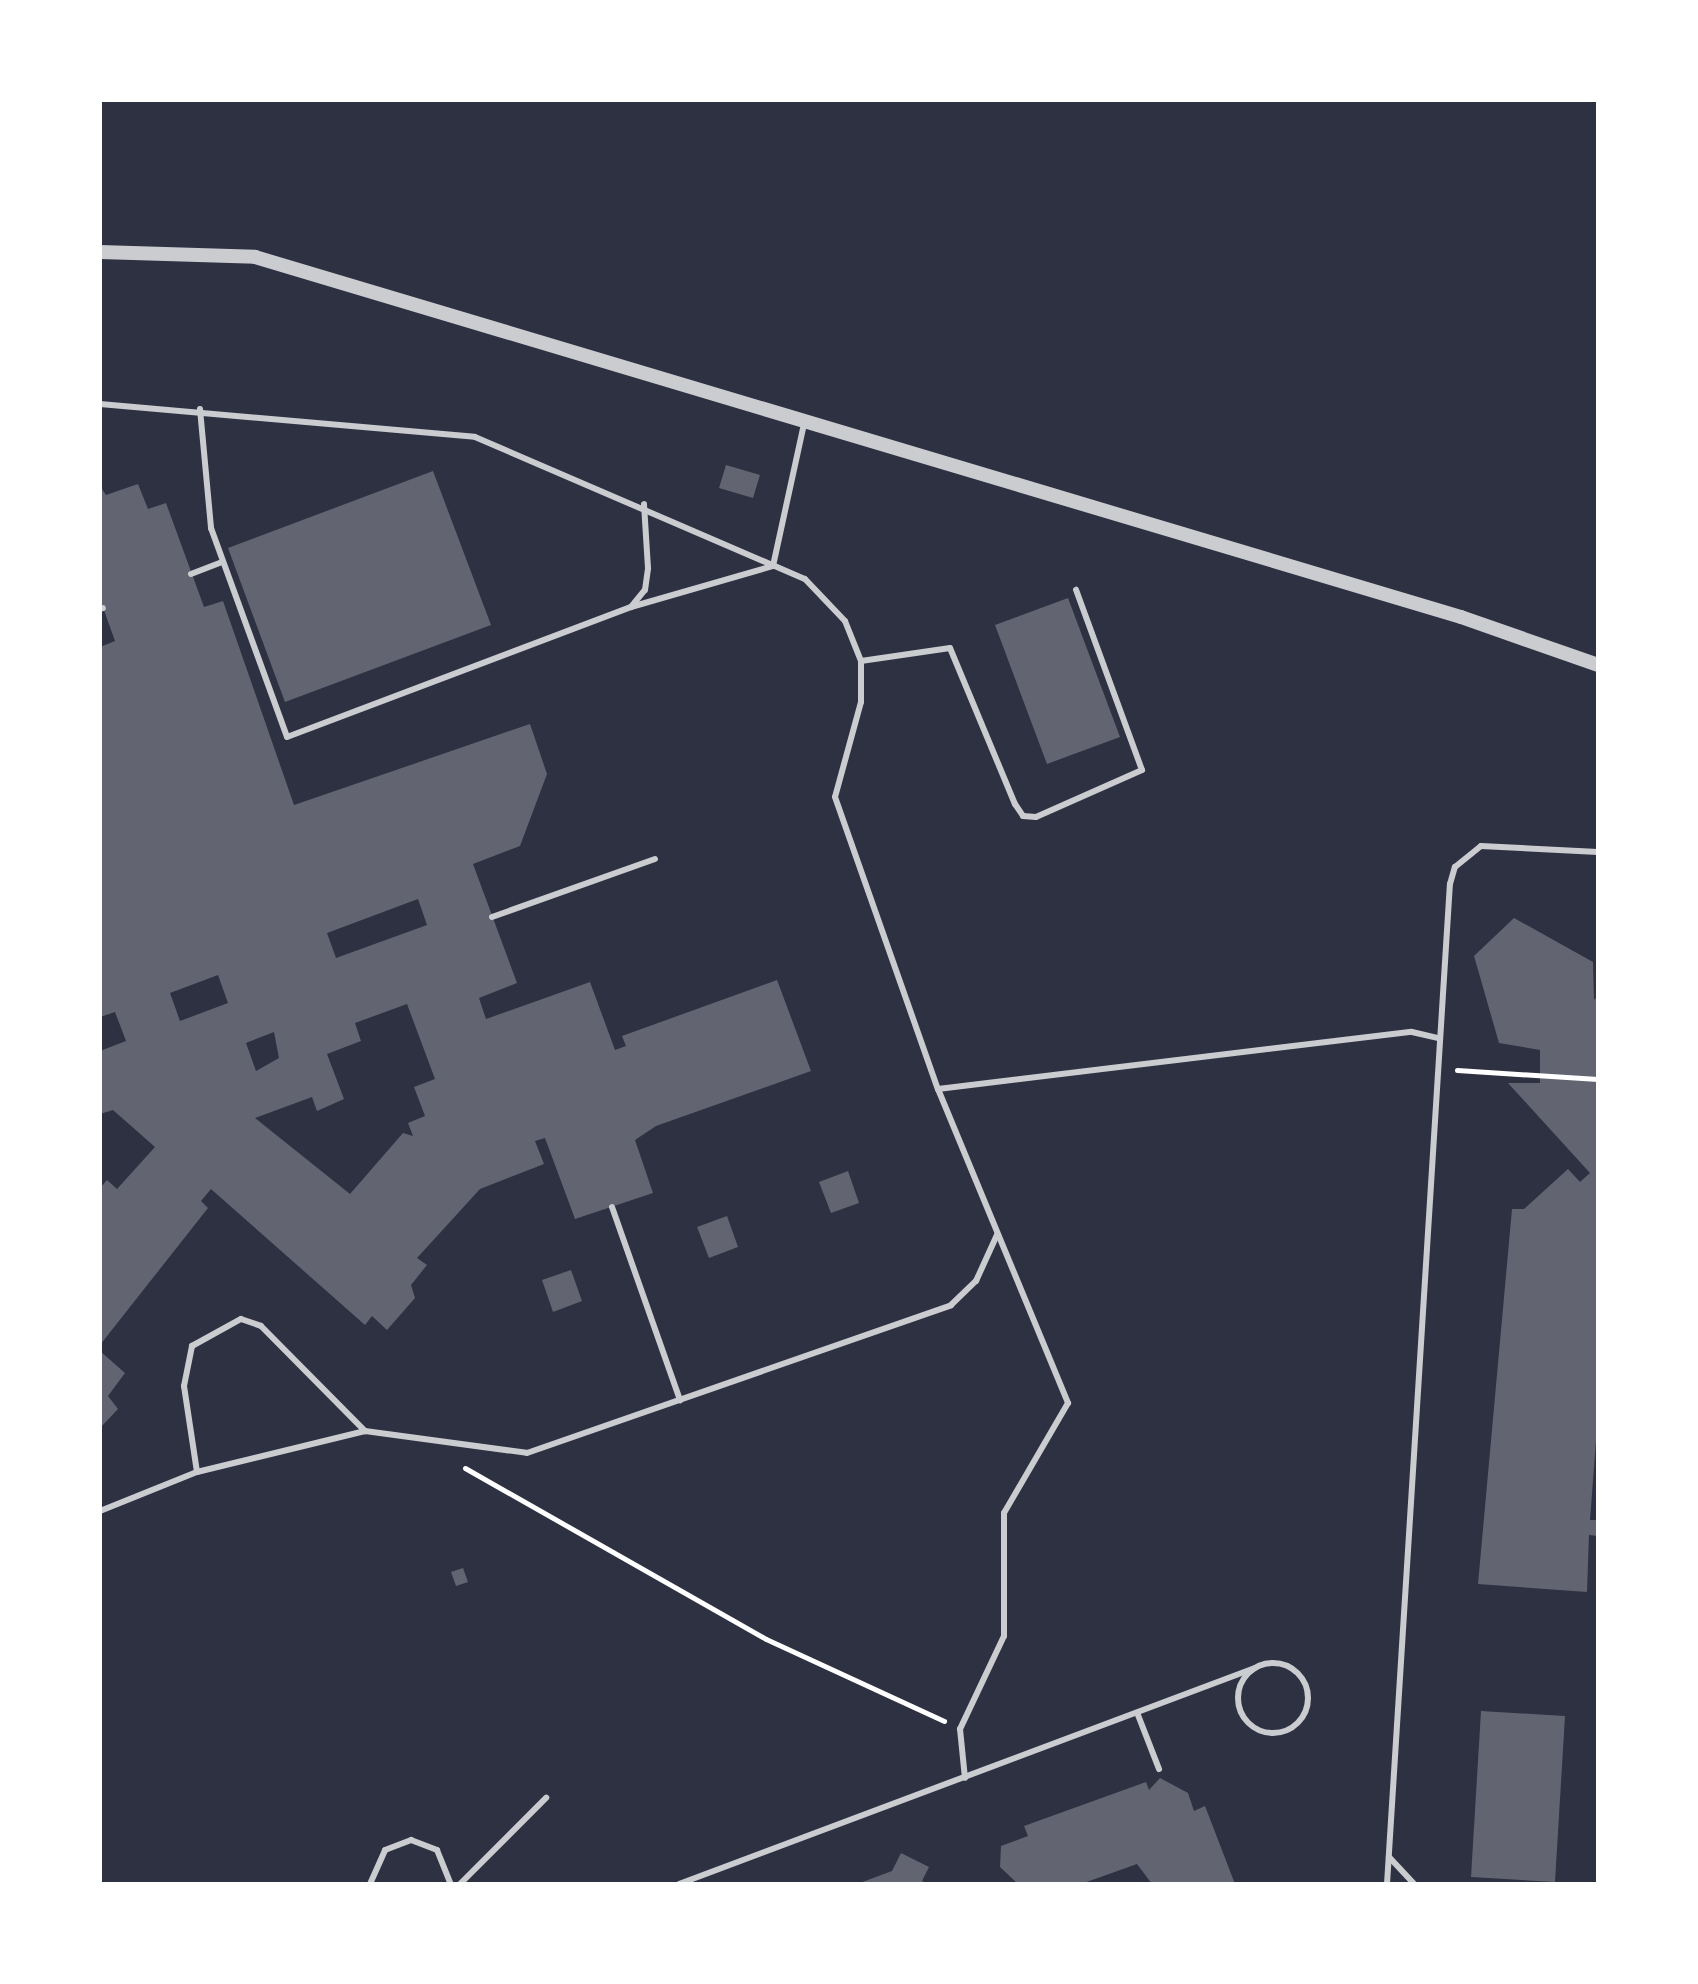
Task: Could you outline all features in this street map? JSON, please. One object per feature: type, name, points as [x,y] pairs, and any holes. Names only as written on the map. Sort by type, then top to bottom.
[{"type":"street","points":[[100,252],[255,257],[804,424],[1461,617],[1598,665]]},
{"type":"lane","points":[[100,404],[200,409],[475,437],[644,504],[773,566],[830,599],[861,661],[861,702],[835,797],[938,1089],[1068,1403],[1004,1513],[1004,1636],[960,1729],[965,1778]]},
{"type":"lane","points":[[200,409],[211,528],[287,737],[631,607],[773,566]]},
{"type":"lane","points":[[773,566],[804,424]]},
{"type":"lane","points":[[631,607],[645,590],[648,568],[644,504]]},
{"type":"lane","points":[[191,574],[223,562]]},
{"type":"lane","points":[[861,661],[950,648],[1015,804],[1036,817],[1142,770],[1076,590]]},
{"type":"lane","points":[[1387,1884],[1437,1038],[1455,867],[1481,846],[1598,852]]},
{"type":"lane","points":[[492,917],[655,859]]},
{"type":"lane","points":[[938,1089],[1412,1032],[1437,1038]]},
{"type":"lane","points":[[612,1207],[680,1400]]},
{"type":"lane","points":[[100,1510],[197,1472],[365,1431],[527,1453],[951,1305],[976,1281],[997,1234]]},
{"type":"lane","points":[[197,1472],[184,1386],[192,1346],[241,1319],[261,1326],[365,1431]]},
{"type":"lane","points":[[679,1884],[1138,1715],[1255,1668],[1279,1663],[1299,1674],[1307,1706],[1294,1725],[1273,1733],[1243,1717],[1238,1694],[1255,1668]]},
{"type":"lane","points":[[1138,1715],[1159,1769]]},
{"type":"lane","points":[[460,1884],[546,1798]]},
{"type":"lane","points":[[370,1884],[385,1850],[411,1840],[437,1850],[451,1884]]},
{"type":"lane","points":[[1389,1857],[1414,1884]]},
{"type":"path","points":[[1442,1069],[1598,1079]]},
{"type":"path","points":[[456,1463],[766,1639],[960,1729]]},
{"type":"building","points":[[726,465],[760,475],[753,498],[719,488]]},
{"type":"building","points":[[433,471],[491,625],[285,702],[228,548]]},
{"type":"building","points":[[138,484],[148,509],[166,503],[204,607],[223,601],[294,805],[530,724],[547,774],[520,846],[473,864],[517,983],[479,998],[486,1019],[590,982],[615,1050],[626,1046],[622,1036],[777,980],[811,1071],[656,1126],[635,1140],[653,1193],[575,1219],[545,1138],[535,1141],[544,1164],[480,1189],[417,1258],[427,1265],[411,1285],[415,1298],[387,1330],[372,1316],[365,1325],[211,1189],[201,1201],[208,1208],[100,1345],[100,1188],[107,1180],[117,1189],[155,1147],[113,1110],[100,1114],[100,1051],[126,1041],[115,1012],[100,1017],[100,647],[115,641],[100,599],[100,486],[106,495]],"holes":[[[418,899],[427,925],[336,958],[327,933]],[[218,975],[228,1003],[180,1021],[170,993]],[[407,1004],[435,1079],[414,1087],[425,1116],[408,1123],[413,1136],[403,1133],[350,1194],[255,1118],[312,1097],[317,1111],[344,1099],[327,1054],[361,1041],[355,1023]],[[274,1032],[279,1058],[256,1071],[246,1043]]]},
{"type":"building","points":[[1068,598],[1120,737],[1047,764],[995,625]]},
{"type":"building","points":[[1514,918],[1593,962],[1594,1000],[1598,996],[1598,1414],[1590,1520],[1598,1520],[1598,1536],[1589,1535],[1587,1592],[1478,1584],[1512,1209],[1524,1209],[1568,1169],[1580,1182],[1590,1173],[1508,1083],[1540,1083],[1540,1050],[1499,1043],[1474,956]]},
{"type":"building","points":[[848,1171],[859,1203],[831,1213],[819,1182]]},
{"type":"building","points":[[727,1216],[738,1247],[709,1258],[697,1227]]},
{"type":"building","points":[[571,1270],[582,1301],[553,1312],[542,1280]]},
{"type":"building","points":[[100,1351],[125,1373],[108,1396],[118,1409],[100,1428]]},
{"type":"building","points":[[463,1568],[468,1582],[456,1586],[451,1572]]},
{"type":"building","points":[[1481,1711],[1565,1716],[1555,1882],[1471,1877]]},
{"type":"building","points":[[1160,1778],[1188,1793],[1194,1811],[1205,1806],[1235,1884],[1152,1884],[1137,1864],[1081,1884],[1018,1884],[1000,1867],[1001,1846],[1028,1836],[1024,1826],[1146,1782],[1149,1790]]},
{"type":"building","points":[[901,1853],[929,1867],[922,1881],[929,1884],[857,1884],[892,1871]]}]
